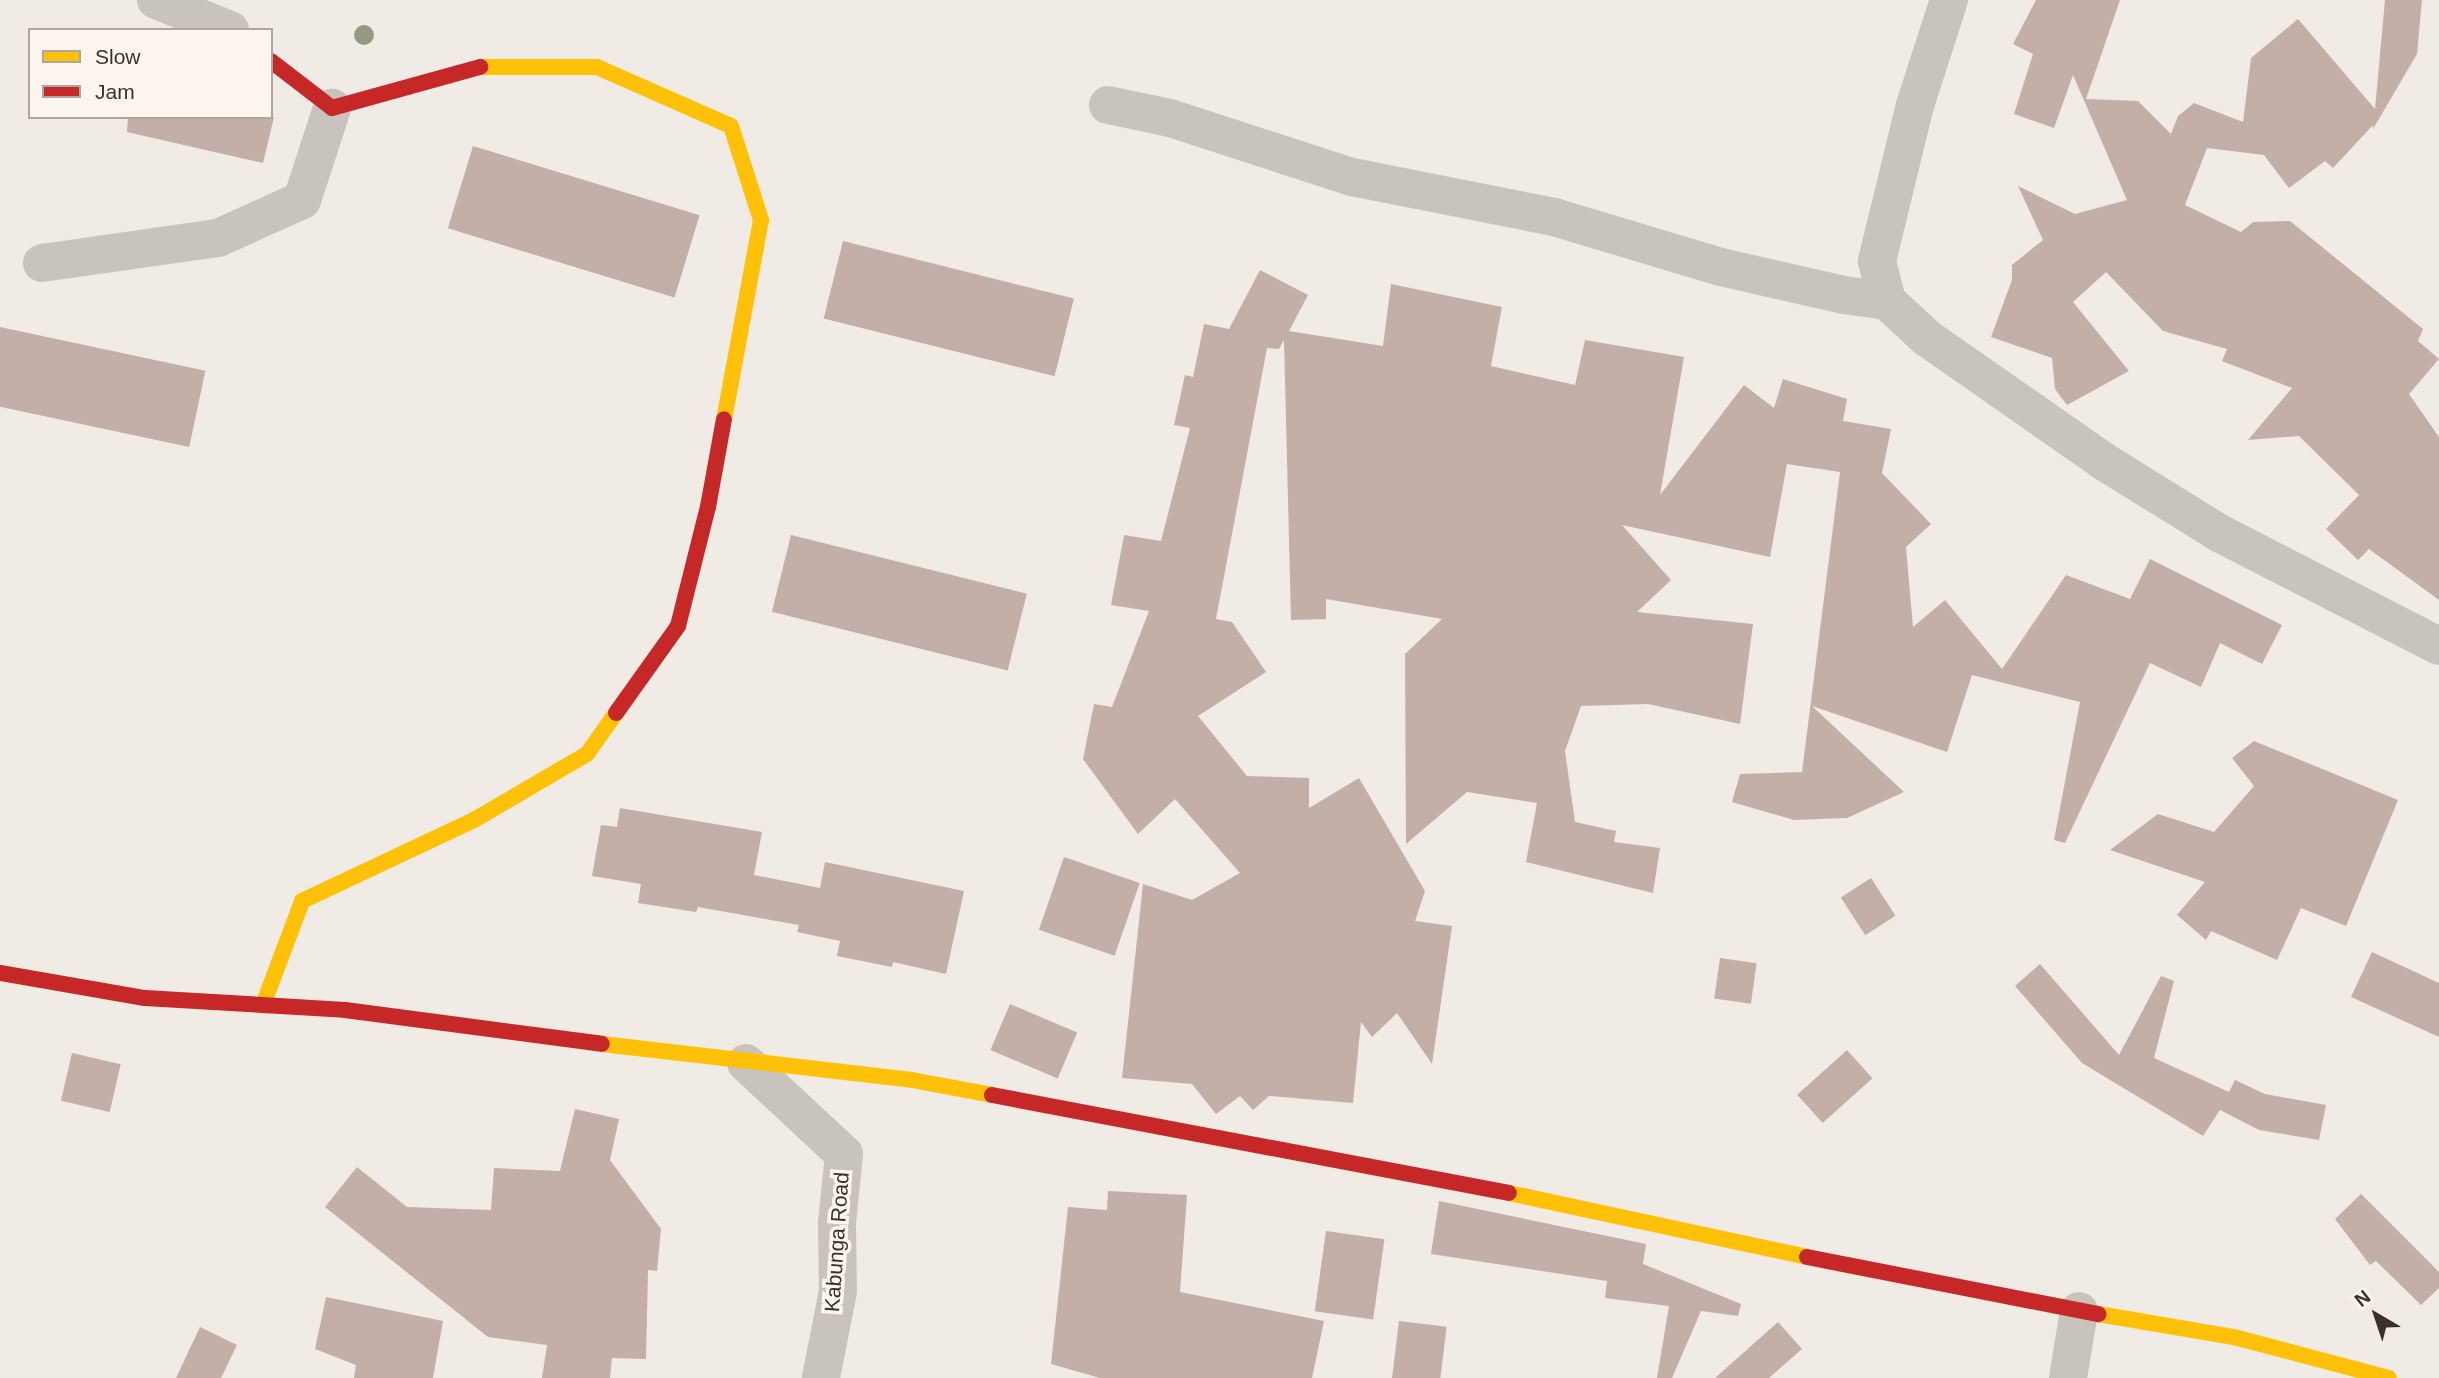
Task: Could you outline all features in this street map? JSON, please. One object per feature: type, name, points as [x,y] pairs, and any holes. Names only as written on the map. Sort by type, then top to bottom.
[{"type":"street","points":[[156,0],[225,28]]},
{"type":"street","points":[[1949,0],[1915,105],[1877,261],[1887,301],[1927,338],[2127,475],[2219,533],[2439,646]]},
{"type":"street","points":[[273,63],[332,108]]},
{"type":"street","points":[[263,1005],[302,901],[474,820],[587,754],[678,626],[708,508],[761,220],[731,126],[597,67],[476,67],[332,108]]},
{"type":"street","points":[[1108,105],[1170,118],[1352,177],[1554,217],[1721,267],[1844,295],[1887,301]]},
{"type":"street","points":[[42,262],[218,238],[302,200],[332,108]]},
{"type":"street","points":[[0,973],[145,998],[345,1010],[746,1063],[912,1080],[1292,1150],[2079,1311],[2234,1337],[2389,1378]]},
{"type":"street","name":"Kabunga Road","points":[[746,1063],[844,1154],[837,1223],[838,1291],[821,1378]]},
{"type":"street","points":[[2068,1378],[2079,1311]]},
{"type":"building","points":[[2036,0],[2120,0],[2086,99],[2138,101],[2171,134],[2178,116],[2194,103],[2243,122],[2251,58],[2298,19],[2375,109],[2385,0],[2422,0],[2417,54],[2373,129],[2373,125],[2333,168],[2325,161],[2289,188],[2264,155],[2207,148],[2185,205],[2241,232],[2253,222],[2290,221],[2423,329],[2418,341],[2439,359],[2409,394],[2439,437],[2439,600],[2369,549],[2358,560],[2326,529],[2359,495],[2299,436],[2248,440],[2292,388],[2222,361],[2227,349],[2163,331],[2106,272],[2073,302],[2129,371],[2067,405],[2055,389],[2052,358],[1991,337],[2012,280],[2012,265],[2043,240],[2018,186],[2075,214],[2127,200],[2073,75],[2054,128],[2014,114],[2033,54],[2013,44]]},
{"type":"building","points":[[274,117],[263,163],[127,132],[128,119]]},
{"type":"building","points":[[473,146],[700,215],[675,298],[448,228]]},
{"type":"building","points":[[843,241],[1074,299],[1055,376],[824,319]]},
{"type":"building","points":[[1260,270],[1308,295],[1289,331],[1383,346],[1391,284],[1502,307],[1491,366],[1575,385],[1585,340],[1684,357],[1660,495],[1744,385],[1774,408],[1783,379],[1847,399],[1843,421],[1891,429],[1882,473],[1931,524],[1906,547],[1913,627],[1945,600],[2002,669],[2066,575],[2130,599],[2150,559],[2282,625],[2262,664],[2220,643],[2201,687],[2150,663],[2065,843],[2054,840],[2080,702],[1972,675],[1947,752],[1812,706],[1904,792],[1847,818],[1794,820],[1732,802],[1740,774],[1802,772],[1840,472],[1787,464],[1770,557],[1622,525],[1671,580],[1637,612],[1753,624],[1740,724],[1648,704],[1581,706],[1565,751],[1575,822],[1616,831],[1614,842],[1660,848],[1653,893],[1526,862],[1537,803],[1467,792],[1406,844],[1405,654],[1442,619],[1326,599],[1326,619],[1291,620],[1284,340],[1279,349],[1267,348],[1216,619],[1232,622],[1266,672],[1198,716],[1247,776],[1309,778],[1309,808],[1359,778],[1425,891],[1415,921],[1452,926],[1432,1064],[1397,1013],[1372,1037],[1361,1022],[1353,1103],[1269,1096],[1253,1110],[1240,1096],[1216,1114],[1192,1084],[1122,1078],[1143,884],[1192,900],[1240,873],[1175,799],[1138,834],[1083,759],[1094,704],[1112,707],[1149,611],[1111,605],[1124,535],[1161,541],[1190,428],[1174,425],[1185,375],[1193,377],[1204,324],[1229,329]]},
{"type":"building","points":[[0,327],[205,371],[189,447],[0,407]]},
{"type":"building","points":[[791,535],[1027,594],[1008,670],[772,612]]},
{"type":"building","points":[[2254,741],[2398,800],[2346,926],[2301,908],[2277,960],[2211,931],[2206,940],[2177,915],[2205,882],[2110,850],[2158,814],[2214,832],[2254,786],[2232,758]]},
{"type":"building","points":[[620,808],[762,832],[754,875],[820,888],[825,862],[964,891],[946,974],[893,962],[892,967],[837,956],[840,941],[797,932],[799,925],[698,907],[696,912],[638,903],[641,884],[592,876],[601,825],[617,827]]},
{"type":"building","points":[[1064,857],[1140,883],[1115,956],[1039,930]]},
{"type":"building","points":[[1871,878],[1896,916],[1865,935],[1841,898]]},
{"type":"building","points":[[2372,952],[2439,983],[2439,1037],[2351,997]]},
{"type":"building","points":[[1720,958],[1757,963],[1751,1004],[1714,999]]},
{"type":"building","points":[[2040,964],[2119,1055],[2161,976],[2174,981],[2154,1058],[2229,1092],[2235,1080],[2265,1094],[2326,1105],[2319,1140],[2259,1130],[2220,1110],[2203,1136],[2082,1063],[2015,986]]},
{"type":"building","points":[[1010,1004],[1077,1033],[1058,1079],[990,1050]]},
{"type":"building","points":[[1847,1050],[1872,1078],[1823,1123],[1797,1095]]},
{"type":"building","points":[[72,1053],[121,1064],[110,1112],[61,1101]]},
{"type":"building","points":[[575,1109],[619,1119],[610,1160],[661,1229],[657,1271],[648,1270],[646,1359],[612,1358],[610,1378],[542,1378],[547,1345],[488,1337],[325,1207],[357,1167],[407,1207],[491,1210],[494,1168],[560,1171]]},
{"type":"building","points":[[1108,1191],[1187,1195],[1180,1292],[1324,1321],[1312,1378],[1100,1378],[1051,1364],[1068,1207],[1107,1210]]},
{"type":"building","points":[[2361,1194],[2439,1272],[2439,1288],[2421,1305],[2376,1261],[2370,1265],[2335,1219]]},
{"type":"building","points":[[1439,1201],[1646,1244],[1643,1264],[1741,1304],[1738,1316],[1701,1311],[1672,1378],[1657,1378],[1669,1306],[1605,1298],[1607,1281],[1431,1254]]},
{"type":"building","points":[[1326,1231],[1384,1239],[1373,1319],[1315,1311]]},
{"type":"building","points":[[326,1297],[443,1321],[433,1378],[354,1378],[356,1365],[315,1349]]},
{"type":"building","points":[[1399,1321],[1447,1327],[1440,1378],[1392,1378]]},
{"type":"building","points":[[1778,1322],[1802,1349],[1769,1378],[1715,1378]]},
{"type":"building","points":[[200,1327],[237,1345],[221,1378],[176,1378]]},
{"type":"traffic: slow","points":[[480,67],[597,67],[731,126],[761,220],[724,419]]},
{"type":"traffic: slow","points":[[263,1005],[302,901],[474,820],[587,754],[616,713]]},
{"type":"traffic: slow","points":[[602,1044],[912,1080],[992,1095]]},
{"type":"traffic: slow","points":[[1509,1193],[1807,1257]]},
{"type":"traffic: slow","points":[[2098,1314],[2234,1337],[2389,1378]]},
{"type":"traffic: jam","points":[[273,63],[332,108],[480,67]]},
{"type":"traffic: jam","points":[[616,713],[678,626],[708,507],[724,419]]},
{"type":"traffic: jam","points":[[0,973],[145,998],[345,1010],[602,1044]]},
{"type":"traffic: jam","points":[[992,1095],[1509,1193]]},
{"type":"traffic: jam","points":[[1807,1257],[2098,1314]]}]
